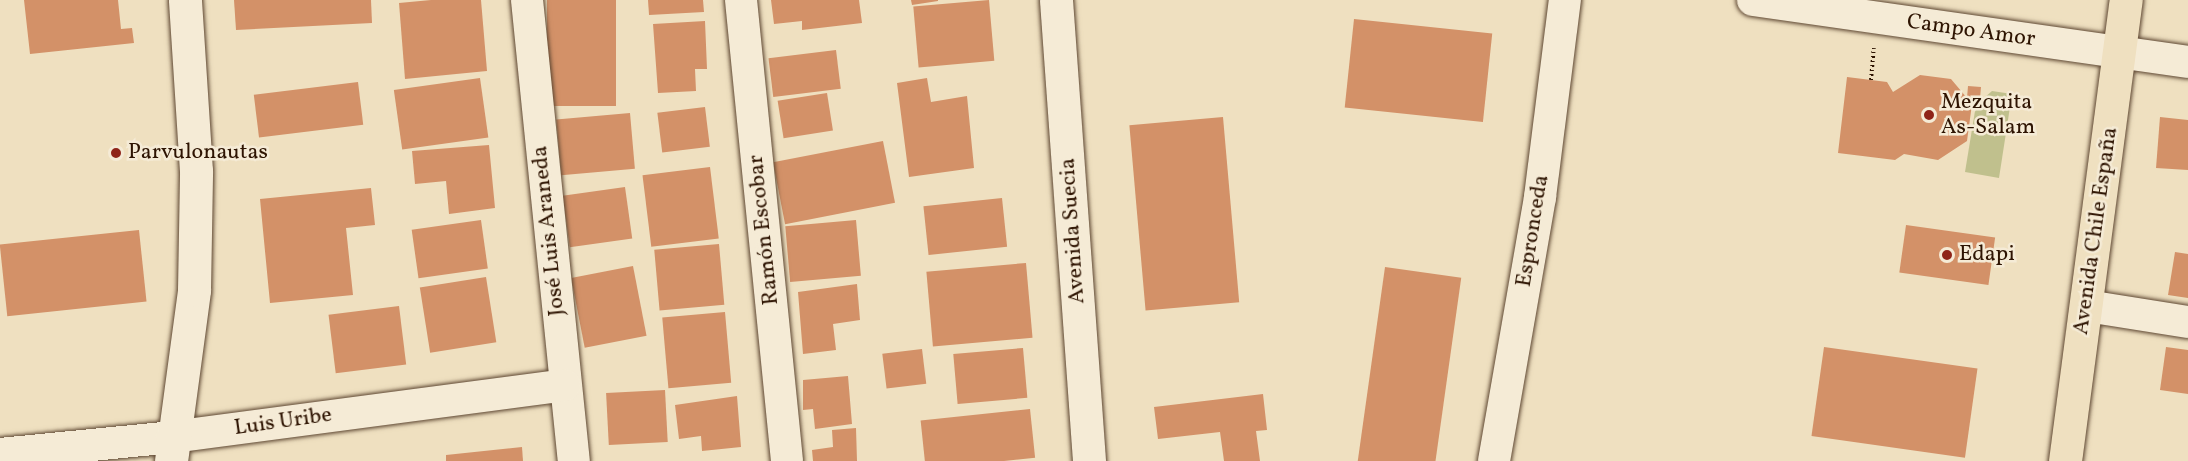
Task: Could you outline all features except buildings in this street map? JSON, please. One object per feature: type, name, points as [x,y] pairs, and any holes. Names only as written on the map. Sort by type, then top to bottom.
[{"type":"main road","name":"Avenida Chile España","points":[[2065,461],[2126,0]]},
{"type":"street","points":[[172,449],[194,290],[196,171],[185,0]]},
{"type":"street","name":"José Luis Araneda","points":[[526,0],[574,461]]},
{"type":"street","name":"Ramón Escobar","points":[[741,0],[787,461]]},
{"type":"street","name":"Avenida Suecia","points":[[1056,0],[1089,461]]},
{"type":"street","name":"Espronceda","points":[[1494,461],[1540,197],[1564,0]]},
{"type":"street","name":"Campo Amor","points":[[1754,0],[2188,62]]},
{"type":"street","points":[[2087,306],[2188,322]]},
{"type":"street","name":"Luis Uribe","points":[[0,454],[172,449],[565,385]]},
{"type":"green space","points":[[1992,91],[2012,94],[1999,178],[1965,172],[1976,105]]},
{"type":"place","name":"Mezquita As-Salam","points":[[1929,115]]},
{"type":"place","name":"Parvulonautas","points":[[116,153]]},
{"type":"place","name":"Edapi","points":[[1947,255]]}]
